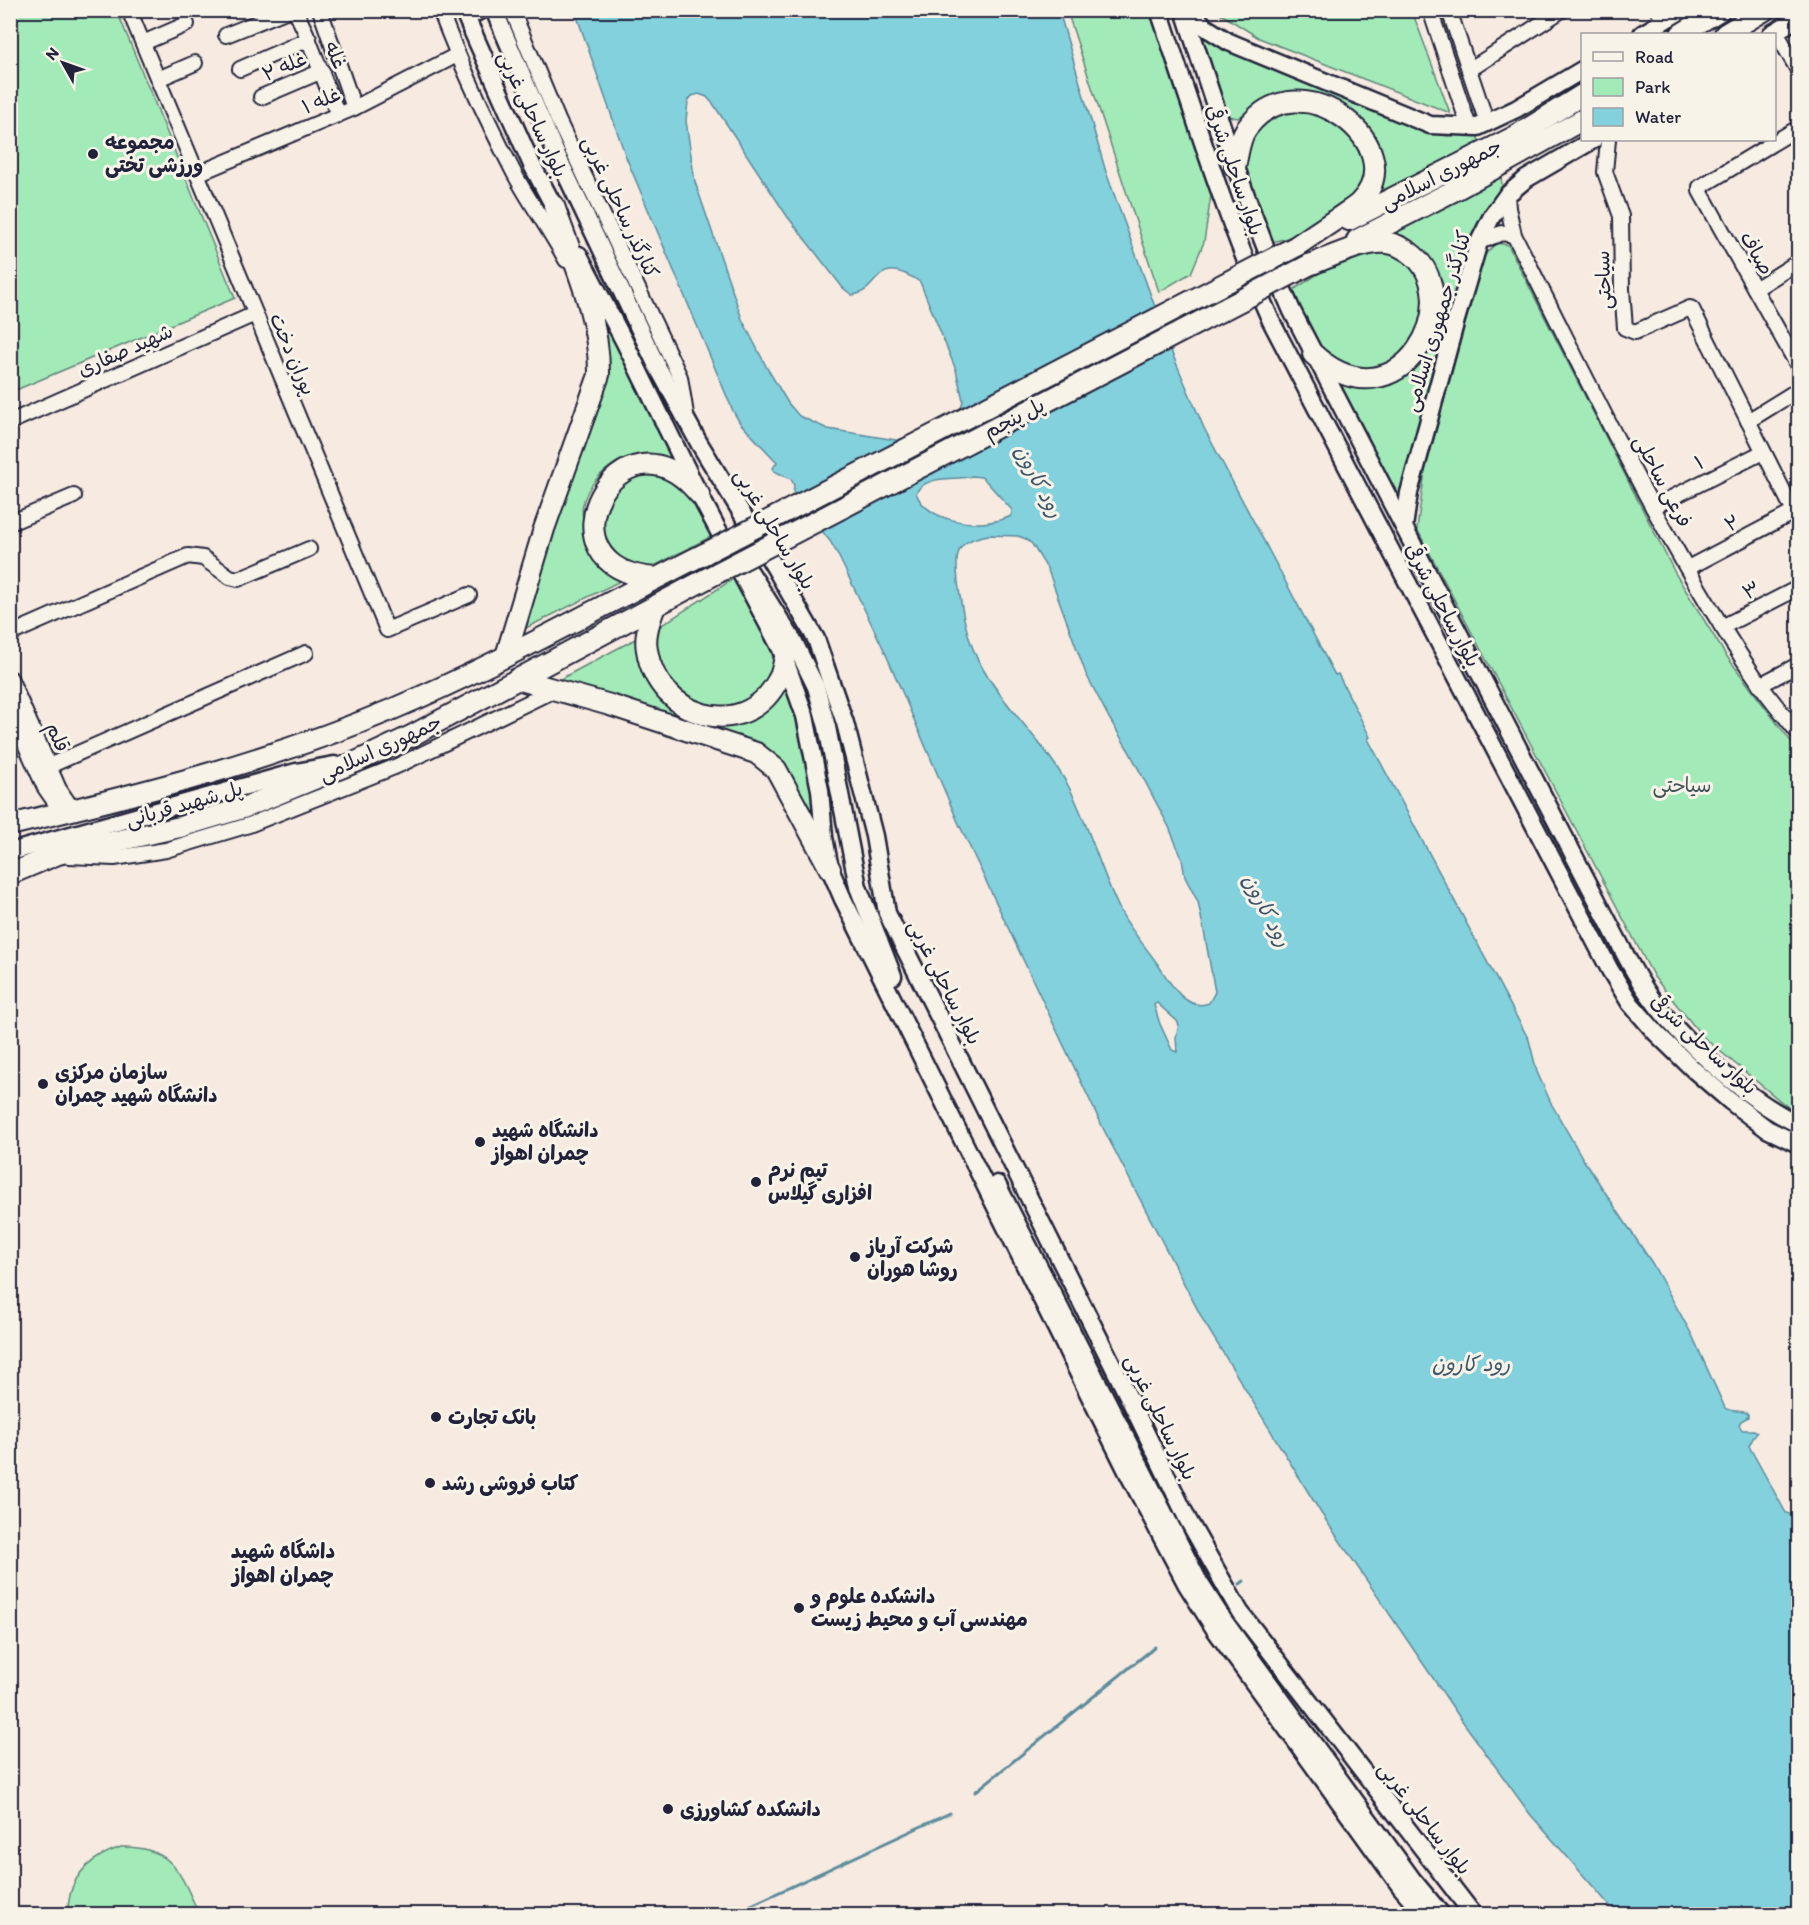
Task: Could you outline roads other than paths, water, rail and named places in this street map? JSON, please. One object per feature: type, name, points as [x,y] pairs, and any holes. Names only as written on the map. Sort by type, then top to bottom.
[{"type":"highway","points":[[1684,33],[1720,10]]},
{"type":"highway","points":[[1727,33],[1765,10]]},
{"type":"highway","name":"جمهوری اسلامی","points":[[1295,247],[1514,137],[1581,96]]},
{"type":"highway","points":[[1235,167],[1246,129],[1270,108],[1286,103],[1306,102],[1327,107],[1347,120],[1362,135],[1371,153],[1374,170],[1370,186],[1360,202],[1295,247]]},
{"type":"highway","name":"جمهوری اسلامی","points":[[1309,265],[1457,189],[1581,121]]},
{"type":"highway","points":[[1559,134],[1581,126]]},
{"type":"highway","points":[[506,656],[544,529],[599,375],[600,349],[593,318],[554,206]]},
{"type":"highway","points":[[1309,265],[1373,243],[1389,243],[1417,258],[1426,272],[1433,309],[1429,328],[1419,348],[1403,366],[1387,376],[1371,379],[1341,374],[1313,354]]},
{"type":"highway","name":"پل پنجم","points":[[706,553],[1295,247]]},
{"type":"highway","name":"پل پنجم","points":[[719,572],[1309,265]]},
{"type":"highway","points":[[656,578],[636,577],[617,568],[603,554],[594,536],[593,515],[599,496],[620,474],[629,469],[649,465],[669,468],[687,479],[699,494]]},
{"type":"highway","name":"جمهوری اسلامی","points":[[10,825],[177,784],[394,709],[506,656],[706,553]]},
{"type":"highway","name":"جمهوری اسلامی","points":[[14,870],[58,854],[180,826],[243,808],[358,761],[411,736],[719,572]]},
{"type":"highway","points":[[655,606],[648,624],[646,648],[652,671],[664,691],[682,706],[704,715],[723,717],[746,712],[765,698],[779,679],[785,658]]},
{"type":"highway","points":[[517,679],[610,705],[756,753],[776,769],[830,870]]},
{"type":"highway","name":"پل شهید قربانی","points":[[10,834],[40,830],[293,760],[347,727]]},
{"type":"main road","points":[[465,10],[475,12],[481,10]]},
{"type":"main road","name":"بلوار ساحلی غربی","points":[[465,10],[532,165],[785,658],[805,716],[813,753],[830,870],[1129,1475],[1187,1585],[1235,1657],[1401,1887],[1424,1914]]},
{"type":"main road","name":"بلوار ساحلی غربی","points":[[494,10],[553,147],[657,366],[816,639],[845,723],[874,836],[887,913],[1130,1398],[1188,1520],[1240,1612],[1473,1914]]},
{"type":"main road","name":"بلوار ساحلی شرقی","points":[[1159,10],[1246,265],[1293,364],[1610,970],[1630,1003],[1656,1033],[1730,1101],[1767,1129],[1798,1144]]},
{"type":"main road","name":"بلوار ساحلی شرقی","points":[[1184,10],[1235,167],[1268,256],[1313,354],[1628,960],[1647,992],[1670,1021],[1741,1088],[1776,1113],[1798,1124]]},
{"type":"main road","points":[[1191,10],[1205,27],[1228,42],[1430,125],[1478,127],[1516,109],[1581,71]]},
{"type":"main road","points":[[1643,33],[1661,16],[1682,10]]},
{"type":"main road","points":[[1773,33],[1798,18]]},
{"type":"main road","points":[[493,78],[493,70],[500,62],[507,60],[518,63]]},
{"type":"main road","name":"کنارگذر جمهوری اسلامی","points":[[1404,528],[1409,494],[1479,242],[1491,216],[1507,195],[1526,179],[1591,141]]},
{"type":"main road","name":"بلوار ساحلی غربی","points":[[714,523],[765,593],[794,642],[816,687],[831,746],[858,886],[872,918],[886,964],[1194,1572],[1224,1621],[1405,1869],[1441,1914]]},
{"type":"main road","points":[[1393,555],[1413,545]]},
{"type":"main road","name":"پل شهید قربانی","points":[[10,852],[296,772],[358,761]]},
{"type":"street","name":"پوران دخت","points":[[129,10],[387,630],[469,595]]},
{"type":"street","points":[[226,36],[288,10]]},
{"type":"street","name":"غله","points":[[295,10],[309,39],[338,115]]},
{"type":"street","points":[[320,10],[354,108]]},
{"type":"street","points":[[440,10],[457,55],[515,175],[553,236],[587,300]]},
{"type":"street","name":"کنارگذر ساحلی غربی","points":[[512,10],[558,120],[680,377],[688,422]]},
{"type":"street","points":[[1430,10],[1469,127]]},
{"type":"street","points":[[1469,70],[1563,10]]},
{"type":"street","points":[[1449,11],[1487,123]]},
{"type":"street","points":[[143,43],[187,24]]},
{"type":"street","points":[[1776,37],[1798,70]]},
{"type":"street","points":[[240,69],[309,39]]},
{"type":"street","name":"غله ۱","points":[[197,174],[354,108],[457,55]]},
{"type":"street","points":[[158,79],[195,63]]},
{"type":"street","name":"غله ۲","points":[[261,97],[322,72]]},
{"type":"street","points":[[1776,137],[1798,128]]},
{"type":"street","name":"سیاحتی","points":[[1608,141],[1605,172],[1621,216],[1625,328],[1635,332],[1692,309],[1796,516]]},
{"type":"street","name":"صیاف","points":[[1758,145],[1700,187],[1700,191],[1798,366]]},
{"type":"street","name":"فرعی ساحلی","points":[[1507,195],[1514,235],[1653,507],[1722,627],[1760,685],[1798,733]]},
{"type":"street","points":[[1479,242],[1502,232],[1514,235]]},
{"type":"street","points":[[1755,289],[1798,262]]},
{"type":"street","name":"شهید صفاری","points":[[10,422],[255,314]]},
{"type":"street","points":[[1748,421],[1798,390]]},
{"type":"street","name":"۱","points":[[1653,507],[1763,452]]},
{"type":"street","points":[[10,523],[74,496]]},
{"type":"street","name":"۲","points":[[1688,568],[1796,516]]},
{"type":"street","points":[[10,634],[188,556],[202,558],[230,577],[238,579],[309,549]]},
{"type":"street","name":"۳","points":[[1722,627],[1798,588]]},
{"type":"street","points":[[49,766],[306,653]]},
{"type":"street","points":[[1760,685],[1798,665]]},
{"type":"street","name":"قلم","points":[[10,678],[58,789],[74,810]]},
{"type":"street","points":[[58,854],[81,858],[114,858],[166,850],[249,825],[397,766],[554,690]]},
{"type":"street","points":[[10,711],[45,788],[54,801],[74,810]]},
{"type":"water","name":"رود کارون","points":[[575,11],[1059,11],[1106,172],[1171,351],[1204,428],[1335,675],[1338,674],[1370,737],[1368,739],[1529,1040],[1537,1072],[1552,1105],[1583,1159],[1652,1263],[1692,1335],[1725,1408],[1748,1414],[1748,1417],[1739,1425],[1742,1430],[1757,1432],[1749,1445],[1750,1448],[1786,1513],[1798,1517],[1794,1535],[1798,1546],[1798,1914],[1617,1914],[1530,1814],[1458,1715],[1321,1513],[1204,1322],[1105,1132],[958,822],[885,652],[838,555],[830,541],[793,495],[794,485],[791,479],[774,471],[773,468],[777,462],[740,423],[733,411],[626,157]],"holes":[[[699,94],[707,97],[714,105],[787,216],[843,288],[852,295],[861,293],[879,276],[894,271],[920,282],[956,370],[963,400],[961,409],[911,437],[896,440],[828,429],[799,416],[788,403],[767,368],[742,319],[695,182],[686,121],[688,101],[692,96]],[[981,477],[985,480],[1012,510],[1011,516],[1000,520],[973,523],[944,518],[922,504],[916,493],[927,483]],[[1018,536],[1026,539],[1032,544],[1048,570],[1086,674],[1169,827],[1182,859],[1185,877],[1198,902],[1215,992],[1209,1003],[1201,1005],[1186,1000],[1168,980],[1128,925],[1113,896],[1084,820],[1062,775],[993,685],[977,659],[963,616],[957,563],[960,549],[964,544],[978,537]],[[1157,1003],[1179,1025],[1176,1037],[1177,1052],[1172,1050],[1154,1005]]]},
{"type":"waterway","points":[[1240,1584],[1244,1581]]},
{"type":"waterway","points":[[975,1792],[1155,1647]]},
{"type":"waterway","points":[[732,1914],[950,1813]]},
{"type":"place","name":"مجموعه ورزشی تختی","points":[[93,154]]},
{"type":"place","name":"سازمان مرکزی دانشگاه شهید چمران","points":[[43,1084]]},
{"type":"place","name":"دانشگاه شهید چمران اهواز","points":[[480,1142]]},
{"type":"place","name":"تیم نرم افزاری گیلاس","points":[[756,1182]]},
{"type":"place","name":"شرکت آریاز روشا هوران","points":[[855,1257]]},
{"type":"place","name":"بانک تجارت","points":[[436,1417]]},
{"type":"place","name":"کتاب فروشی رشد","points":[[430,1483]]},
{"type":"place","name":"دانشکده علوم و مهندسی آب و محیط زیست","points":[[799,1608]]},
{"type":"place","name":"دانشکده کشاورزی","points":[[668,1809]]},
{"type":"district","name":"داشگاه شهید چمران اهواز","points":[[283,1562]]}]
